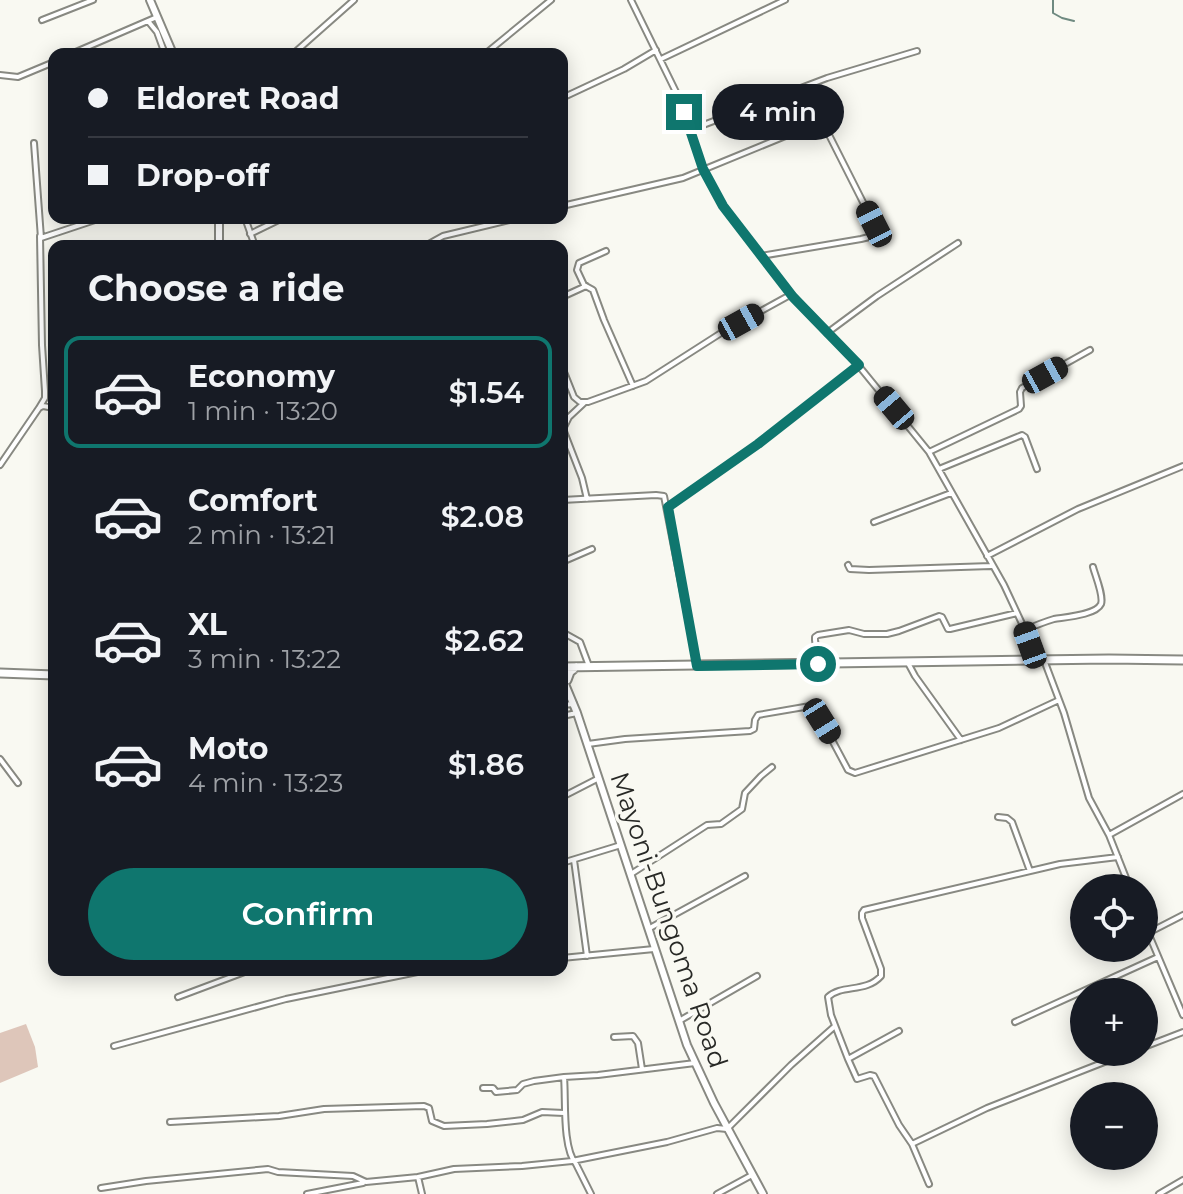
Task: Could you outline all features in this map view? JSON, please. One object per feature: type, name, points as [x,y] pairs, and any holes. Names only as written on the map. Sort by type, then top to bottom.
[{"type":"highway","points":[[568,667],[1183,660]]},
{"type":"highway","points":[[568,675],[576,667]]},
{"type":"highway","points":[[0,672],[48,674]]},
{"type":"main road","points":[[150,0],[170,48]]},
{"type":"main road","name":"Mayoni-Bungoma Road","points":[[568,688],[695,1063],[763,1194]]},
{"type":"street","points":[[42,20],[93,0]]},
{"type":"street","points":[[300,48],[354,0]]},
{"type":"street","points":[[492,48],[551,0]]},
{"type":"street","points":[[631,0],[661,59],[703,169],[723,206],[791,294],[859,365],[929,452],[939,469],[993,566],[1059,700],[1089,798],[1109,835],[1125,874]]},
{"type":"street","points":[[661,59],[785,0]]},
{"type":"street","points":[[85,48],[157,17]]},
{"type":"street","points":[[148,21],[158,34],[163,48]]},
{"type":"street","points":[[568,95],[656,50]]},
{"type":"street","points":[[690,130],[802,87],[917,51]]},
{"type":"street","points":[[0,75],[18,77],[48,64]]},
{"type":"street","points":[[568,204],[663,183],[824,124],[875,226],[875,232],[861,239],[760,256]]},
{"type":"street","points":[[1,464],[45,398],[34,143]]},
{"type":"street","points":[[40,236],[43,238],[84,224]]},
{"type":"street","points":[[247,224],[252,240]]},
{"type":"street","points":[[250,234],[271,224]]},
{"type":"street","points":[[436,240],[493,224]]},
{"type":"street","points":[[827,333],[958,243]]},
{"type":"street","points":[[586,286],[577,265],[606,251]]},
{"type":"street","points":[[568,294],[586,286],[593,290],[633,386]]},
{"type":"street","points":[[568,419],[584,403],[646,381],[721,333],[791,294]]},
{"type":"street","points":[[929,452],[1019,409],[1022,388],[1090,350]]},
{"type":"street","points":[[668,507],[758,444],[859,365]]},
{"type":"street","points":[[568,382],[574,397],[584,403]]},
{"type":"street","points":[[39,408],[48,407]]},
{"type":"street","points":[[939,469],[1022,435],[1037,469]]},
{"type":"street","points":[[568,442],[587,499]]},
{"type":"street","points":[[987,556],[1078,509],[1183,466]]},
{"type":"street","points":[[874,522],[952,493]]},
{"type":"street","points":[[568,500],[664,496],[697,666]]},
{"type":"street","points":[[568,559],[592,549]]},
{"type":"street","points":[[848,565],[850,569],[869,570],[993,566]]},
{"type":"street","points":[[1025,630],[1098,607],[1102,596],[1093,567]]},
{"type":"street","points":[[818,664],[816,636],[849,630],[864,634],[887,634],[939,616],[950,629],[1017,613]]},
{"type":"street","points":[[568,635],[580,642],[589,666]]},
{"type":"street","points":[[908,662],[961,740]]},
{"type":"street","points":[[588,744],[750,731],[754,729],[758,715],[805,706],[816,710],[852,773],[999,728],[1059,700]]},
{"type":"street","points":[[568,703],[572,701]]},
{"type":"street","points":[[568,715],[577,713]]},
{"type":"street","points":[[0,759],[18,783]]},
{"type":"street","points":[[631,874],[704,826],[721,824],[736,814],[743,808],[745,793],[772,767]]},
{"type":"street","points":[[568,793],[599,778]]},
{"type":"street","points":[[1109,835],[1183,794]]},
{"type":"street","points":[[998,817],[1012,822],[1030,871]]},
{"type":"street","points":[[568,862],[621,845]]},
{"type":"street","points":[[929,1184],[912,1144],[874,1076],[857,1079],[835,1026],[828,999],[830,993],[868,986],[879,979],[881,973],[862,913],[864,910],[1060,864],[1118,857]]},
{"type":"street","points":[[574,860],[587,956]]},
{"type":"street","points":[[648,929],[745,876]]},
{"type":"street","points":[[1158,928],[1183,915]]},
{"type":"street","points":[[568,958],[654,949]]},
{"type":"street","points":[[1158,957],[1183,1015]]},
{"type":"street","points":[[1015,1022],[1147,962]]},
{"type":"street","points":[[178,997],[234,976]]},
{"type":"street","points":[[114,1046],[286,999],[398,976]]},
{"type":"street","points":[[679,1021],[757,976]]},
{"type":"street","points":[[307,1194],[463,1168],[572,1161],[667,1142],[717,1128],[727,1129],[835,1026]]},
{"type":"street","points":[[848,1059],[899,1031]]},
{"type":"street","points":[[1158,1042],[1183,1032]]},
{"type":"street","points":[[614,1037],[633,1036],[638,1043],[642,1070]]},
{"type":"street","points":[[483,1088],[493,1088],[496,1092],[509,1091],[534,1081],[695,1063]]},
{"type":"street","points":[[912,1144],[987,1108],[1094,1066]]},
{"type":"street","points":[[564,1077],[564,1113],[572,1161],[591,1194]]},
{"type":"street","points":[[170,1122],[279,1116],[324,1109],[424,1106],[429,1108],[434,1123],[453,1126],[512,1122],[542,1112],[564,1113]]},
{"type":"street","points":[[101,1188],[268,1169],[353,1176],[366,1182]]},
{"type":"street","points":[[717,1194],[752,1175]]},
{"type":"street","points":[[418,1177],[422,1194]]},
{"type":"street","points":[[1159,1194],[1183,1180]]},
{"type":"shaded area","points":[[26,1024],[35,1047],[38,1067],[0,1083],[0,1033]]},
{"type":"waterway","points":[[1053,0],[1053,13],[1074,21]]},
{"type":"route","points":[[684,112],[703,169],[723,206],[793,297],[859,365],[758,444],[668,507],[697,666],[818,664]]}]
